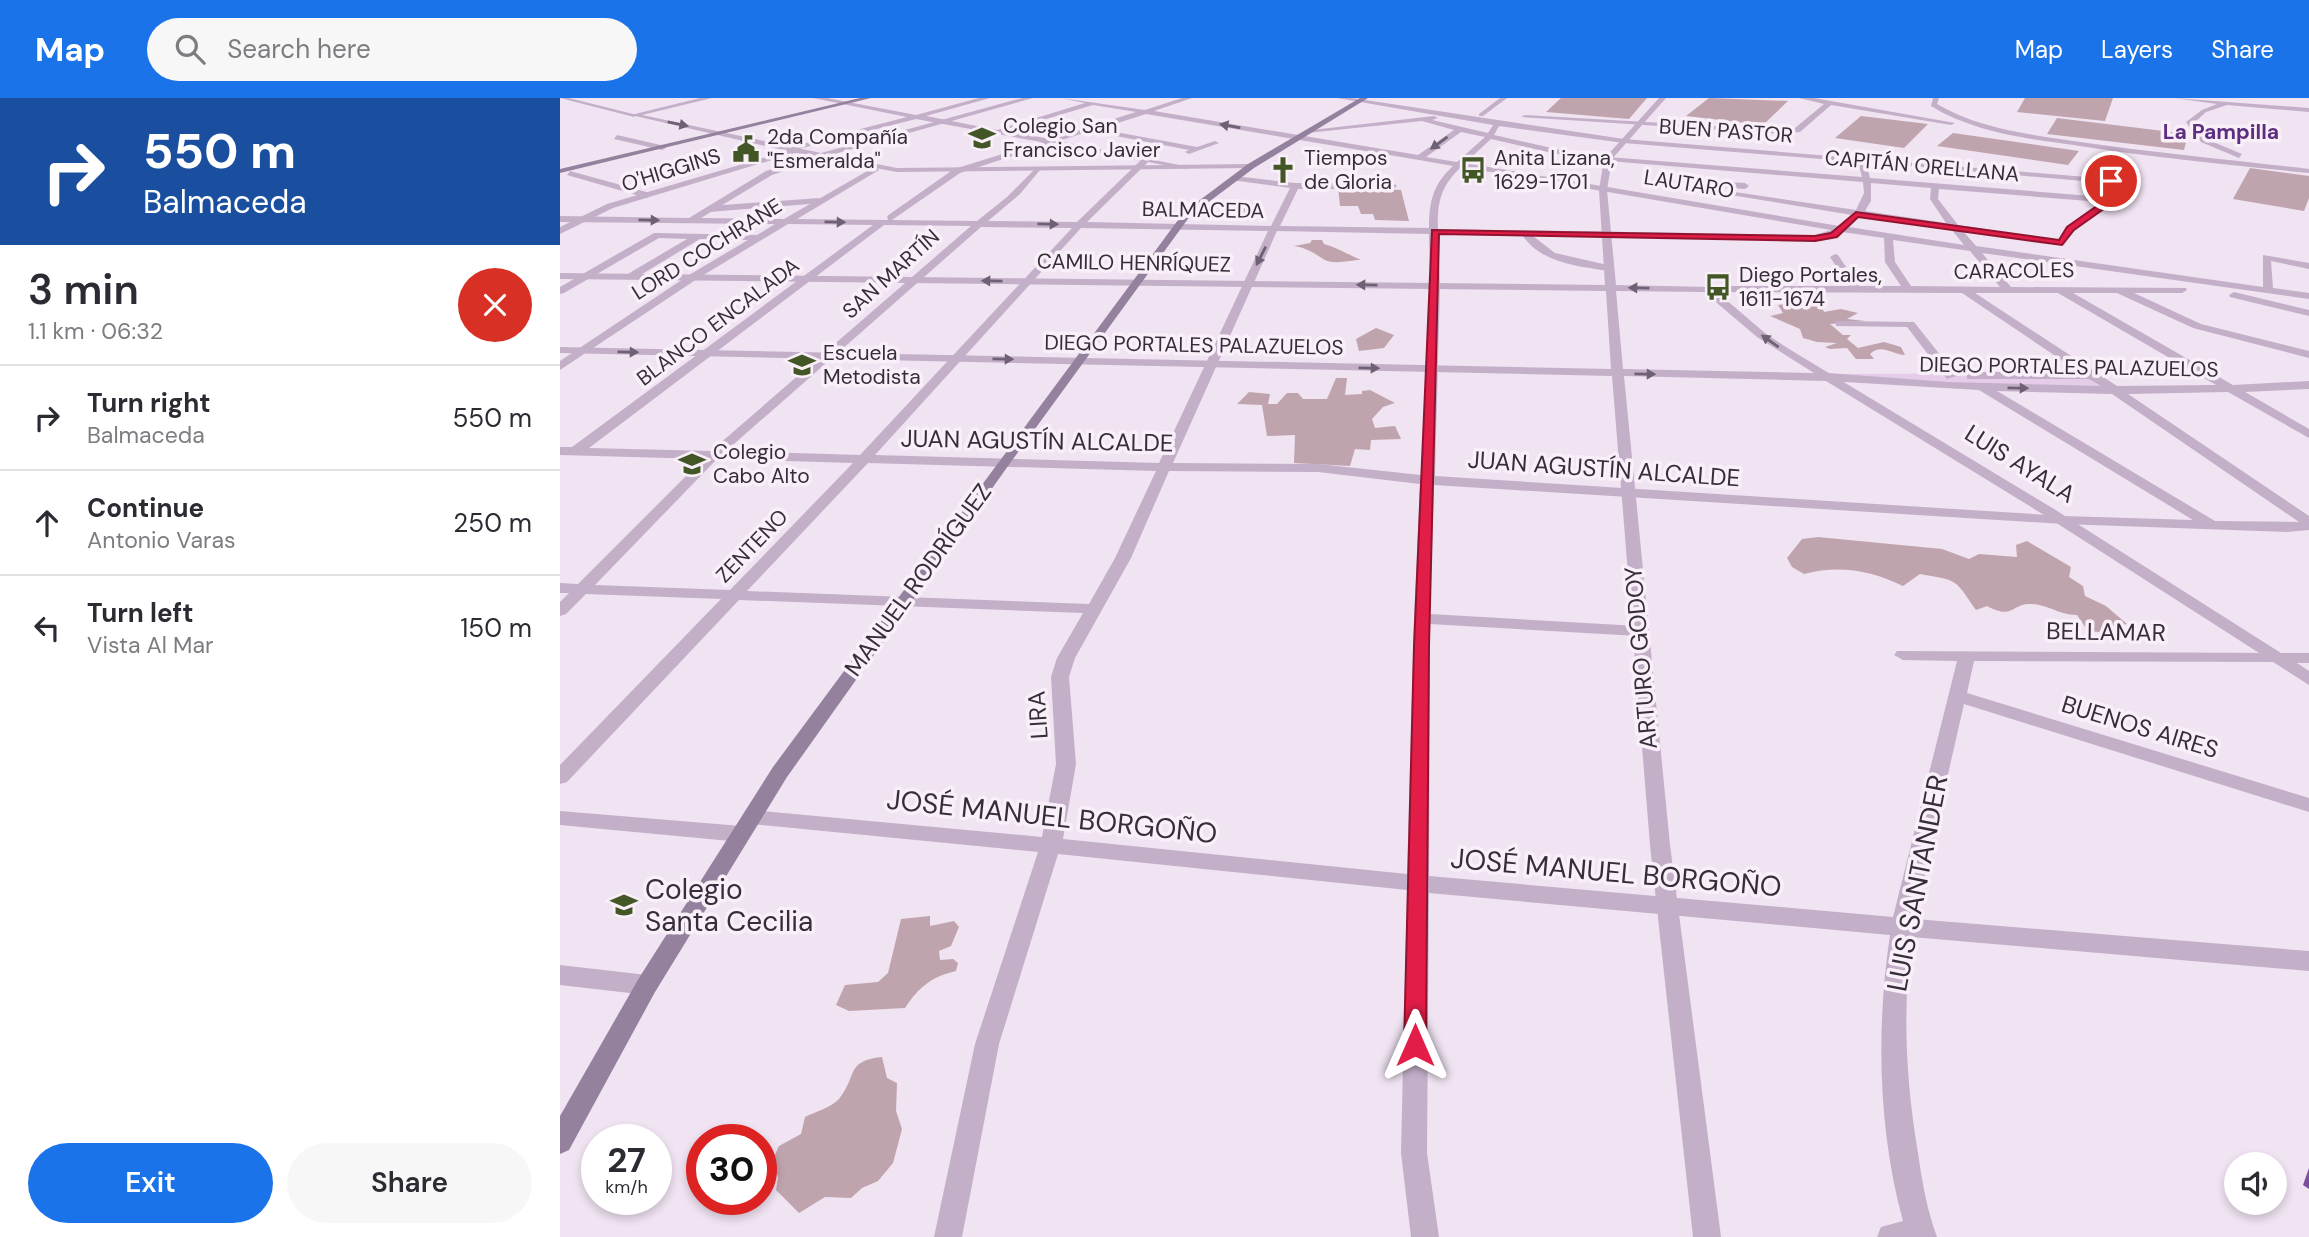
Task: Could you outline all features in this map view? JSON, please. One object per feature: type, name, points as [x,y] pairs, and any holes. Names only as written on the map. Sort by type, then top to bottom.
[{"type":"main road","points":[[563,172],[868,98]]},
{"type":"main road","name":"MANUEL RODRÍGUEZ","points":[[560,1141],[647,985],[780,772],[902,601],[1178,227],[1198,205],[1251,166],[1362,100]]},
{"type":"street","points":[[634,115],[709,98]]},
{"type":"street","points":[[816,98],[1146,164],[1185,167],[1251,166]]},
{"type":"street","name":"O'HIGGINS","points":[[563,228],[647,195],[793,150],[986,98]]},
{"type":"street","points":[[690,221],[769,173],[820,156],[1030,98]]},
{"type":"street","name":"LAUTARO","points":[[1064,98],[1842,229],[2152,276],[2309,296]]},
{"type":"street","points":[[995,132],[1110,98]]},
{"type":"street","points":[[957,171],[1189,98]]},
{"type":"street","name":"BUEN PASTOR","points":[[1340,98],[1622,141],[2111,181],[2107,200]]},
{"type":"street","points":[[1480,115],[1504,98]]},
{"type":"street","points":[[1607,161],[1663,98]]},
{"type":"street","points":[[1802,98],[1990,130],[2309,171]]},
{"type":"street","points":[[1936,98],[1933,105],[1944,114],[1990,130]]},
{"type":"street","points":[[2177,98],[2309,110]]},
{"type":"street","points":[[563,99],[876,168],[957,171],[1146,164],[1185,167]]},
{"type":"street","points":[[2227,102],[2192,118],[2190,122],[2194,132],[2208,144],[2269,166]]},
{"type":"street","points":[[1456,115],[1791,131],[1797,130],[1829,103]]},
{"type":"street","points":[[1307,131],[1456,115],[1480,115],[1793,136],[1808,132],[1839,104]]},
{"type":"street","points":[[1909,116],[1935,118],[1944,117],[1944,114]]},
{"type":"street","name":"CAPITÁN ORELLANA","points":[[1421,120],[1607,161],[2107,200]]},
{"type":"street","points":[[1183,129],[1205,122]]},
{"type":"street","points":[[1425,1237],[1414,1153],[1422,619],[1435,286],[1435,232],[1432,214],[1435,197],[1443,181],[1490,136],[1497,124]]},
{"type":"street","points":[[1090,129],[1198,149]]},
{"type":"street","points":[[1419,158],[1460,129]]},
{"type":"street","points":[[1151,140],[1172,133]]},
{"type":"street","points":[[617,138],[659,149]]},
{"type":"street","points":[[1146,164],[1215,143]]},
{"type":"street","points":[[1842,229],[1867,199],[1868,189],[1862,159]]},
{"type":"street","name":"ARTURO GODOY","points":[[1607,161],[1603,190],[1626,493],[1684,1074],[1707,1237]]},
{"type":"street","name":"ZENTENO","points":[[560,777],[864,459],[1079,225],[1146,164]]},
{"type":"street","points":[[1211,167],[1237,176],[1295,186],[1393,186]]},
{"type":"street","name":"LORD COCHRANE","points":[[560,366],[693,277],[876,168]]},
{"type":"street","name":"SAN MARTÍN","points":[[560,611],[714,455],[831,356],[979,223],[1003,207],[1036,170]]},
{"type":"street","name":"BLANCO ENCALADA","points":[[576,451],[886,220],[957,171]]},
{"type":"street","points":[[1721,209],[1758,171]]},
{"type":"street","points":[[563,172],[647,195]]},
{"type":"street","points":[[1662,199],[1669,191],[1671,178],[1745,186]]},
{"type":"street","name":"LIRA","points":[[948,1237],[973,1105],[988,1044],[1051,844],[1062,797],[1066,764],[1060,677],[1066,658],[1123,558],[1247,284],[1295,186]]},
{"type":"street","points":[[1935,187],[1934,199],[1954,228],[2008,290]]},
{"type":"street","points":[[1735,195],[2062,243],[2070,229],[2097,212],[2107,200]]},
{"type":"street","points":[[709,209],[819,201]]},
{"type":"street","points":[[1758,215],[1776,201]]},
{"type":"street","name":"BALMACEDA","points":[[560,219],[788,222],[886,220],[1815,239],[1830,236],[1842,229]]},
{"type":"street","points":[[1526,233],[1535,245],[1557,256],[1608,268]]},
{"type":"street","points":[[560,291],[657,235],[762,238]]},
{"type":"street","points":[[1888,235],[1890,261],[1909,291]]},
{"type":"street","points":[[630,277],[698,236]]},
{"type":"street","points":[[1835,257],[1857,291]]},
{"type":"street","points":[[2268,289],[2266,257],[2309,266]]},
{"type":"street","name":"CAMILO HENRÍQUEZ","points":[[560,276],[1707,289]]},
{"type":"street","name":"CARACOLES","points":[[1707,289],[2118,289],[2184,321],[2309,355]]},
{"type":"street","name":"LUIS AYALA","points":[[1707,289],[1761,335],[2064,520],[2309,678]]},
{"type":"street","points":[[2060,289],[2309,434]]},
{"type":"street","points":[[2118,289],[2216,290],[2309,313]]},
{"type":"street","points":[[1966,291],[2094,375],[2309,525]]},
{"type":"street","points":[[1840,324],[1910,324],[1951,376]]},
{"type":"street","points":[[2273,346],[2309,368]]},
{"type":"street","name":"DIEGO PORTALES PALAZUELOS","points":[[560,350],[1616,374],[1828,377],[2094,375]]},
{"type":"street","points":[[1971,376],[1982,388],[2212,526]]},
{"type":"street","name":"DIEGO PORTALES PALAZUELOS","points":[[1828,377],[1982,388],[2234,389],[2309,385]]},
{"type":"street","name":"JUAN AGUSTÍN ALCALDE","points":[[560,451],[1166,467],[1318,468],[1426,480],[2064,520],[2287,528],[2309,525]]},
{"type":"street","points":[[560,588],[1094,609]]},
{"type":"street","points":[[1422,619],[1639,631]]},
{"type":"street","name":"BELLAMAR","points":[[1903,655],[2309,658]]},
{"type":"street","name":"LUIS SANTANDER","points":[[1922,1234],[1907,1174],[1894,1072],[1892,1019],[1902,928],[1967,655]]},
{"type":"street","name":"BUENOS AIRES","points":[[1957,696],[2309,805]]},
{"type":"street","name":"JOSÉ MANUEL BORGOÑO","points":[[560,818],[1051,844],[1416,883],[1902,928],[2309,961]]},
{"type":"street","points":[[560,975],[647,985]]},
{"type":"street","points":[[1891,1237],[1922,1234]]},
{"type":"shaded area","points":[[1561,98],[1647,98],[1629,119],[1546,112]]},
{"type":"shaded area","points":[[1709,98],[1788,101],[1763,125],[1686,116]]},
{"type":"shaded area","points":[[2025,98],[2113,98],[2105,121],[2017,112]]},
{"type":"shaded area","points":[[1861,116],[1928,124],[1904,148],[1835,138]]},
{"type":"shaded area","points":[[2057,118],[2188,134],[2184,150],[2047,134]]},
{"type":"shaded area","points":[[1953,133],[2079,151],[2068,165],[1937,146]]},
{"type":"shaded area","points":[[2250,168],[2309,176],[2309,198],[2304,211],[2233,199]]},
{"type":"shaded area","points":[[1338,187],[1401,190],[1409,221],[1375,220],[1373,214],[1361,214],[1358,206],[1340,206]]},
{"type":"shaded area","points":[[1228,201],[1260,204],[1258,208],[1251,209],[1249,215],[1255,216],[1255,221],[1224,219],[1228,208],[1222,207]]},
{"type":"shaded area","points":[[1312,240],[1322,240],[1324,244],[1361,260],[1329,261],[1294,246],[1310,243]]},
{"type":"shaded area","points":[[1799,302],[1821,304],[1824,312],[1841,309],[1858,313],[1847,319],[1865,321],[1830,324],[1843,335],[1851,335],[1847,339],[1858,348],[1884,342],[1901,347],[1905,355],[1883,349],[1870,354],[1874,359],[1856,359],[1847,348],[1825,347],[1837,343],[1803,338],[1800,329],[1770,316],[1783,313],[1778,305]]},
{"type":"shaded area","points":[[1376,328],[1394,335],[1384,348],[1359,351],[1356,339]]},
{"type":"shaded area","points":[[2095,373],[2114,387],[1980,390],[1835,374]]},
{"type":"shaded area","points":[[1336,378],[1347,378],[1345,395],[1362,394],[1362,391],[1370,390],[1395,403],[1383,407],[1372,419],[1375,428],[1395,426],[1401,439],[1371,440],[1370,450],[1355,449],[1350,466],[1294,463],[1295,435],[1267,436],[1262,405],[1237,404],[1249,392],[1270,394],[1268,404],[1277,404],[1287,393],[1298,393],[1303,399],[1327,399]]},
{"type":"shaded area","points":[[1818,537],[1942,549],[1969,559],[1979,554],[2017,557],[2016,545],[2027,541],[2071,567],[2069,577],[2083,586],[2085,596],[2106,606],[2127,624],[2108,627],[2111,633],[2088,631],[2077,615],[2036,604],[2023,605],[2007,612],[1987,606],[1976,610],[1959,586],[1949,580],[1920,574],[1903,586],[1866,573],[1830,570],[1804,574],[1792,567],[1787,558],[1802,539]]},
{"type":"shaded area","points":[[930,916],[930,926],[954,921],[959,927],[951,946],[939,951],[940,960],[953,959],[958,963],[956,971],[939,976],[926,984],[905,1008],[849,1011],[836,1005],[845,985],[878,982],[888,973],[901,919]]},
{"type":"shaded area","points":[[882,1057],[887,1078],[897,1083],[896,1111],[902,1129],[893,1163],[878,1181],[862,1188],[851,1198],[825,1197],[799,1213],[777,1191],[777,1150],[779,1146],[801,1134],[805,1117],[836,1102],[857,1066],[870,1059]]},
{"type":"place","name":"Colegio San Francisco Javier","points":[[982,138]]},
{"type":"place","name":"2da Compañía \"Esmeralda\"","points":[[746,149]]},
{"type":"place","name":"Tiempos de Gloria","points":[[1283,170]]},
{"type":"place","name":"Anita Lizana, 1629-1701","points":[[1473,170]]},
{"type":"place","name":"Diego Portales, 1611-1674","points":[[1718,287]]},
{"type":"place","name":"Escuela Metodista","points":[[802,365]]},
{"type":"place","name":"Colegio Cabo Alto","points":[[692,464]]},
{"type":"place","name":"Colegio Santa Cecilia","points":[[624,905]]},
{"type":"district","name":"La Pampilla","points":[[2221,132]]},
{"type":"route","points":[[1415,1045],[1426,480],[1435,232],[1815,239],[1834,235],[1856,214],[2062,243],[2070,229],[2105,204],[2111,181]]}]
